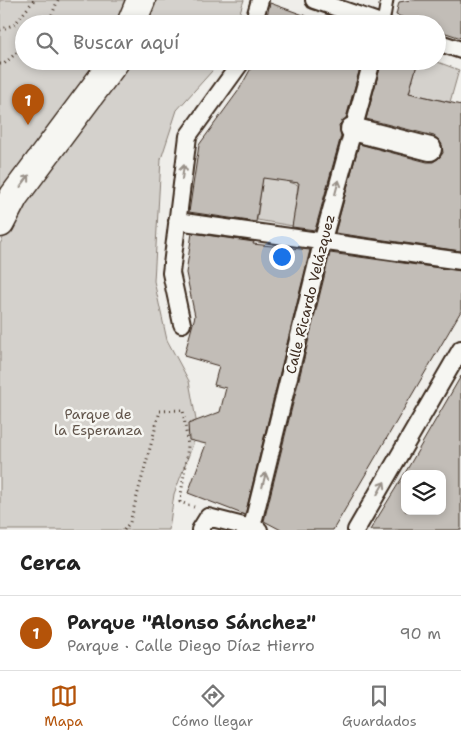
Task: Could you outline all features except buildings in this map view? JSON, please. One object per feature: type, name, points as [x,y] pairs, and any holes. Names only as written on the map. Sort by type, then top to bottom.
[{"type":"street","points":[[135,15],[141,0]]},
{"type":"street","points":[[256,15],[260,0]]},
{"type":"street","points":[[314,0],[357,15]]},
{"type":"street","points":[[446,45],[461,50]]},
{"type":"street","points":[[0,223],[14,196],[109,70]]},
{"type":"street","points":[[182,324],[172,273],[188,136],[236,70]]},
{"type":"street","name":"Calle Ricardo Velázquez","points":[[256,529],[322,242],[369,70]]},
{"type":"street","points":[[352,129],[430,149]]},
{"type":"street","points":[[177,221],[461,261]]},
{"type":"street","points":[[356,530],[461,349]]},
{"type":"street","points":[[200,530],[208,517],[256,529]]},
{"type":"lane","points":[[384,15],[387,0]]},
{"type":"path","points":[[22,15],[34,0]]},
{"type":"path","points":[[52,15],[58,0]]},
{"type":"path","points":[[0,30],[15,24]]},
{"type":"path","points":[[0,64],[4,64],[15,54]]},
{"type":"path","points":[[124,530],[130,522],[160,411],[183,410],[188,446],[180,502],[197,508]]},
{"type":"green space","points":[[0,0],[131,0],[125,15],[15,15],[15,70],[97,70],[0,202]]},
{"type":"green space","points":[[151,0],[244,0],[239,15],[145,15]]},
{"type":"green space","points":[[446,65],[459,70],[450,102],[409,93],[415,70],[446,70]]},
{"type":"green space","name":"Parque de la Esperanza","points":[[120,70],[213,70],[177,110],[161,159],[154,281],[167,340],[189,381],[198,431],[174,494],[169,530],[0,530],[0,244],[23,201]]},
{"type":"green space","points":[[265,160],[289,182],[298,185],[293,226],[257,220]]},
{"type":"place","name":"Parque \"Alonso Sánchez\"","points":[[28,125]]}]
